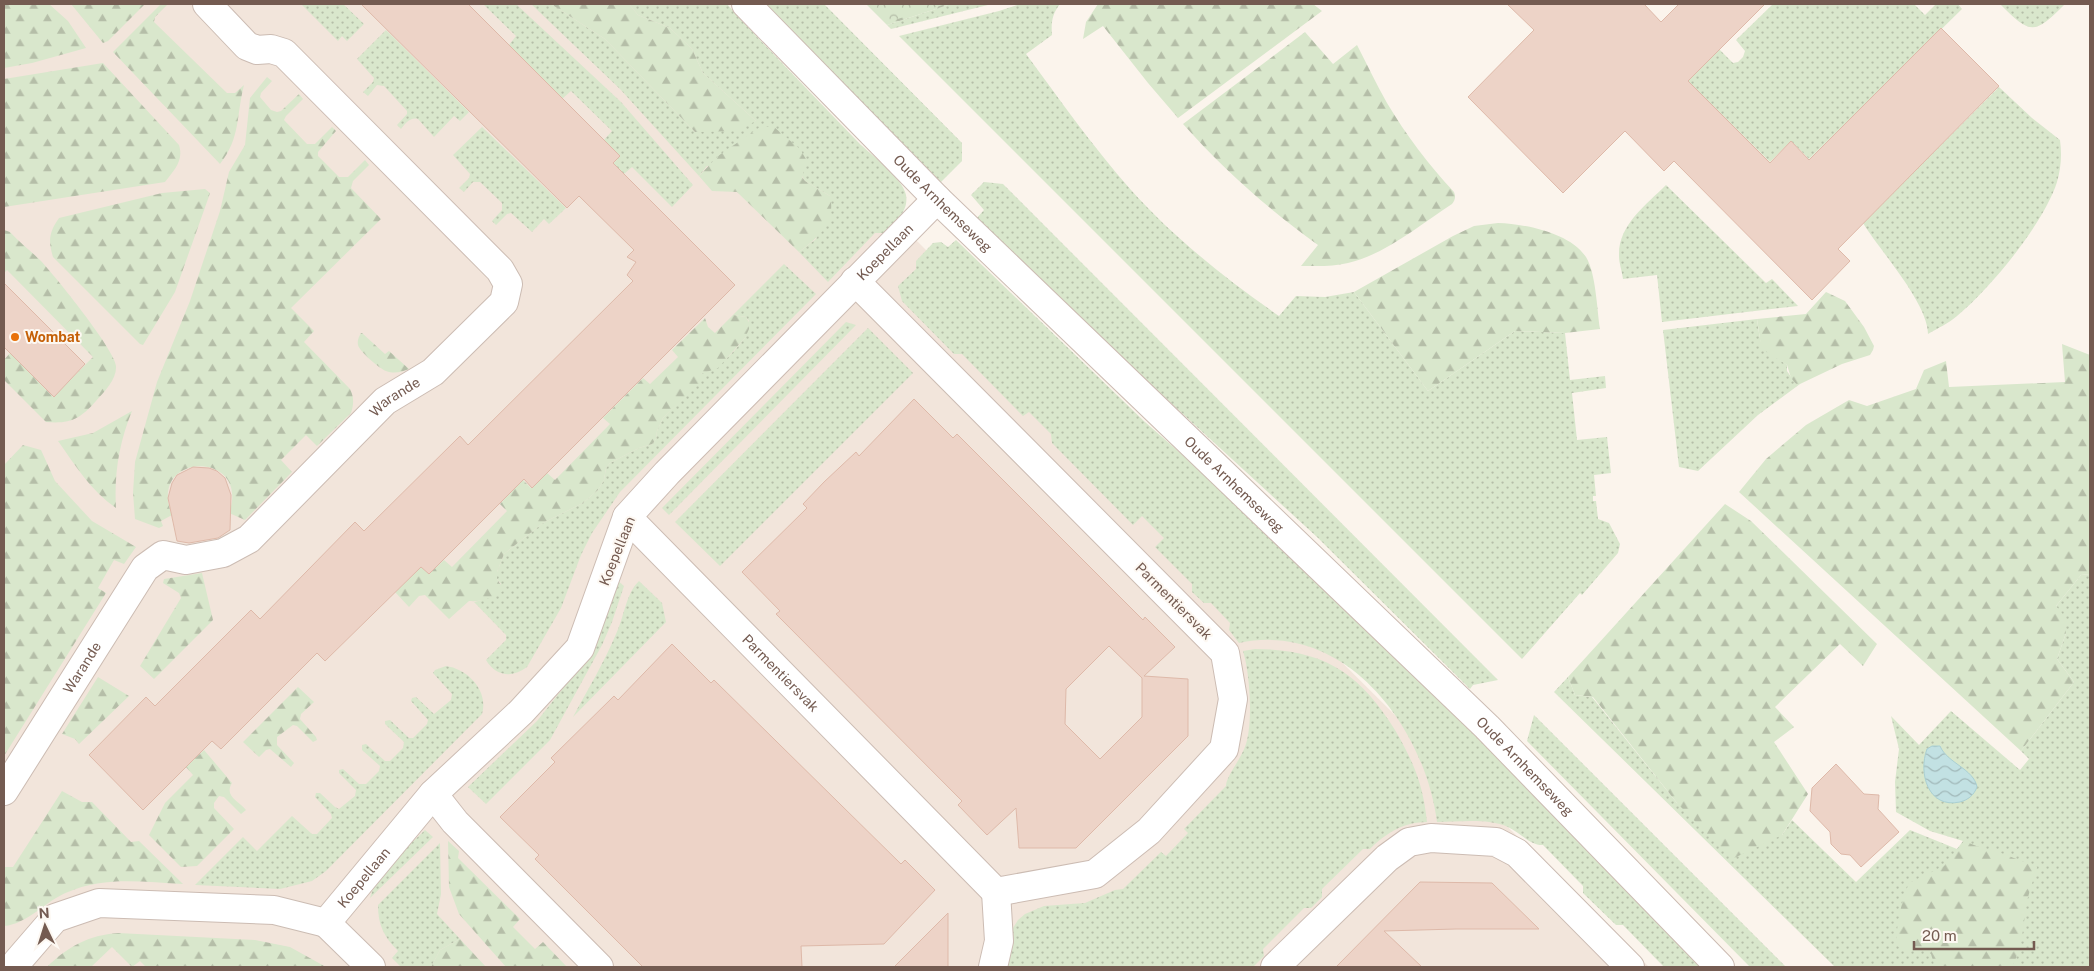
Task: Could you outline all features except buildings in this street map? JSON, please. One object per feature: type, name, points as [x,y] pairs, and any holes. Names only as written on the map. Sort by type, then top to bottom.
[{"type":"street","name":"Warande","points":[[4,791],[145,568],[163,555],[186,560],[195,559],[223,553],[249,539],[385,401],[433,372],[504,302],[508,284],[500,270],[284,52],[271,49],[257,50],[247,46],[207,4]]},
{"type":"street","name":"Oude Arnhemseweg","points":[[746,4],[937,199],[1487,727],[1720,967]]},
{"type":"street","name":"Koepellaan","points":[[326,923],[433,794],[521,712],[580,648],[628,518],[667,473],[937,199]]},
{"type":"street","name":"Parmentiersvak","points":[[628,518],[996,892],[1094,874],[1149,831],[1224,749],[1233,699],[1225,652],[855,281]]},
{"type":"street","points":[[433,794],[455,822],[599,967]]},
{"type":"street","points":[[1275,967],[1387,858],[1409,842],[1440,838],[1496,842],[1518,853],[1630,967]]},
{"type":"street","points":[[993,967],[998,941],[996,892]]},
{"type":"street","points":[[11,961],[55,918],[99,903],[274,910],[326,923],[371,967]]},
{"type":"shaded area","points":[[4,4],[678,4],[1649,967],[4,967]]},
{"type":"green space","points":[[4,4],[49,4],[68,21],[86,48],[32,63],[4,68]]},
{"type":"green space","points":[[71,4],[145,4],[108,41],[103,43]]},
{"type":"green space","points":[[161,4],[168,4],[155,17],[154,22],[227,93],[235,93],[244,85],[235,135],[227,154],[220,164],[113,52]]},
{"type":"green space","points":[[301,4],[343,4],[364,24],[347,41],[342,36],[338,41]]},
{"type":"green space","points":[[483,4],[516,4],[621,102],[693,185],[672,207],[632,167],[624,174],[613,164],[620,156],[604,140],[612,131],[571,91],[562,99],[509,45],[516,36]]},
{"type":"green space","points":[[531,4],[551,4],[605,39],[695,132],[756,121],[703,73],[692,49],[670,28],[638,15],[629,4],[727,4],[858,142],[899,181],[906,195],[903,212],[897,221],[884,233],[875,233],[828,282],[799,252],[816,239],[830,196],[805,181],[802,176],[707,166],[699,176],[620,89]]},
{"type":"green space","points":[[551,4],[629,4],[638,15],[670,28],[692,49],[703,73],[756,121],[736,131],[695,132],[605,39]]},
{"type":"green space","points":[[765,4],[824,4],[962,143],[962,161],[940,183]]},
{"type":"green space","points":[[866,4],[951,4],[887,25]]},
{"type":"green space","points":[[869,4],[946,4],[888,22]]},
{"type":"green space","points":[[951,4],[992,4],[891,29],[887,25]]},
{"type":"green space","points":[[1020,4],[1060,4],[1055,11],[1052,35],[1026,54],[1117,174],[1148,208],[1183,241],[1220,273],[1279,316],[1296,296],[1325,297],[1354,292],[1428,391],[1515,331],[1565,333],[1570,380],[1605,376],[1606,388],[1572,393],[1577,440],[1607,437],[1611,473],[1594,475],[1596,496],[1593,496],[1593,501],[1596,501],[1598,519],[1609,523],[1620,544],[1618,553],[1582,595],[1580,593],[1522,659],[899,36]]},
{"type":"green space","points":[[1098,4],[1313,4],[1322,11],[1178,118],[1103,26],[1083,39],[1086,22]]},
{"type":"green space","points":[[1773,4],[1914,4],[1925,15],[1936,4],[1958,4],[1962,9],[1809,159],[1791,141],[1770,162],[1684,77],[1718,48],[1733,63],[1738,62],[1743,57],[1745,51],[1736,40]]},
{"type":"green space","points":[[2000,4],[2065,4],[2039,26],[2032,27],[2026,26],[2019,21]]},
{"type":"green space","points":[[386,30],[469,112],[460,121],[454,116],[434,137],[418,119],[410,120],[401,129],[397,125],[407,114],[407,111],[384,86],[377,85],[368,96],[363,92],[373,82],[374,78],[357,59]]},
{"type":"green space","points":[[1305,32],[1333,64],[1357,45],[1394,115],[1418,149],[1455,195],[1452,204],[1388,246],[1361,259],[1336,265],[1301,266],[1318,245],[1247,188],[1183,124]]},
{"type":"green space","points":[[103,63],[179,145],[180,156],[175,169],[165,182],[4,207],[4,79]]},
{"type":"green space","points":[[267,77],[272,81],[261,93],[260,97],[271,110],[281,111],[299,94],[303,99],[284,120],[307,144],[315,144],[332,127],[336,131],[318,152],[318,156],[339,177],[348,177],[365,160],[369,165],[353,181],[351,188],[381,219],[291,308],[314,331],[304,342],[350,389],[353,398],[352,410],[317,446],[306,435],[281,460],[292,472],[245,520],[229,513],[232,492],[226,478],[214,469],[199,466],[185,470],[173,479],[168,494],[172,515],[161,521],[163,526],[159,528],[135,519],[133,493],[135,462],[157,382],[190,301],[220,211],[229,172],[245,145],[250,98]]},
{"type":"green space","points":[[1999,87],[2032,118],[2060,140],[2061,161],[2057,182],[2041,216],[2029,235],[2000,272],[1971,304],[1947,323],[1928,334],[1926,321],[1912,293],[1863,223]]},
{"type":"green space","points":[[482,127],[566,208],[549,224],[544,219],[532,232],[511,213],[507,214],[496,225],[492,221],[502,210],[502,203],[480,182],[473,182],[464,192],[459,188],[469,178],[470,174],[453,155]]},
{"type":"green space","points":[[760,127],[774,127],[800,149],[807,161],[802,177],[805,181],[830,196],[831,206],[828,222],[819,235],[799,252],[737,192],[712,191],[699,176],[718,156]]},
{"type":"green space","points":[[984,182],[1003,184],[1498,680],[1473,685],[1470,689],[1317,537],[1052,294],[976,219],[984,210],[971,195]]},
{"type":"green space","points":[[1666,185],[1766,283],[1772,279],[1798,306],[1662,322],[1657,275],[1623,279],[1619,256],[1620,245],[1628,225],[1642,208]]},
{"type":"green space","points":[[205,189],[210,193],[175,292],[143,345],[140,344],[53,257],[50,246],[51,232],[59,218],[162,193]]},
{"type":"green space","points":[[1498,223],[1521,225],[1546,231],[1559,236],[1579,249],[1586,257],[1592,272],[1600,329],[1565,333],[1515,331],[1428,391],[1354,292],[1453,236],[1474,226]]},
{"type":"green space","points":[[4,230],[10,232],[48,269],[106,345],[116,366],[115,376],[110,385],[80,416],[69,421],[46,422],[4,380],[4,360],[10,353],[53,397],[93,357],[7,270],[4,273]]},
{"type":"green space","points":[[956,240],[1145,422],[1236,502],[1333,594],[1707,967],[1664,967],[1623,925],[1616,925],[1583,893],[1583,886],[1543,845],[1534,843],[1508,827],[1492,822],[1437,822],[1429,786],[1416,751],[1397,718],[1374,689],[1346,665],[1313,648],[1278,640],[1239,643],[1229,630],[1230,623],[1211,603],[1204,603],[1192,592],[1192,584],[1155,547],[1164,538],[1142,516],[1133,525],[1052,443],[1051,434],[1029,412],[1023,416],[962,354],[954,354],[902,301],[898,286],[916,269],[916,261],[933,243],[941,242],[948,247]]},
{"type":"green space","points":[[784,264],[816,294],[620,492],[592,533],[581,555],[561,608],[527,667],[522,671],[511,674],[500,673],[495,670],[486,660],[506,640],[506,635],[474,602],[482,600],[501,584],[497,579],[497,572],[504,554],[543,523],[583,503],[598,490],[604,480],[606,468],[610,463],[639,448],[652,444],[656,439],[657,431],[663,418],[700,382],[701,374],[726,359],[745,338],[749,321],[746,317],[733,315]]},
{"type":"green space","points":[[1826,292],[1845,301],[1864,327],[1874,346],[1873,350],[1870,355],[1842,364],[1800,384],[1796,384],[1791,378],[1787,365],[1765,351],[1761,346],[1757,319],[1806,314]]},
{"type":"green space","points":[[733,315],[746,317],[749,322],[749,329],[745,338],[718,368],[701,374],[701,382],[663,418],[657,431],[656,439],[652,444],[639,448],[610,463],[606,468],[604,480],[598,490],[583,503],[543,523],[504,554],[497,572],[497,579],[504,590],[487,599],[469,601],[449,619],[425,595],[419,596],[409,607],[395,592],[421,567],[429,574],[444,560],[452,567],[507,511],[500,504],[523,480],[531,488],[547,473],[555,480],[610,424],[603,418],[643,378],[650,384],[678,357],[672,350],[705,318],[708,327],[715,333]]},
{"type":"green space","points":[[1757,319],[1760,338],[1764,348],[1787,365],[1787,371],[1796,384],[1800,384],[1758,415],[1698,471],[1679,467],[1663,330]]},
{"type":"green space","points":[[846,322],[856,325],[669,515],[662,508]]},
{"type":"green space","points":[[868,328],[913,373],[720,566],[675,522]]},
{"type":"green space","points":[[361,333],[385,354],[389,351],[409,369],[401,372],[392,372],[379,367],[359,348],[358,339]]},
{"type":"green space","points":[[2062,344],[2090,355],[2090,574],[2081,575],[2056,606],[2066,618],[2066,633],[2057,659],[2074,682],[2021,751],[1739,492],[1766,459],[1806,425],[1849,400],[1867,406],[1916,389],[1924,370],[1946,361],[1949,387],[2065,382]]},
{"type":"green space","points":[[132,411],[118,459],[116,508],[91,486],[58,441],[93,433]]},
{"type":"green space","points":[[23,445],[41,450],[55,481],[92,521],[136,547],[124,564],[114,560],[98,588],[106,593],[4,756],[4,465]]},
{"type":"green space","points":[[1725,504],[1751,521],[1877,644],[1863,666],[1840,644],[1775,707],[1794,727],[1774,742],[1808,794],[1782,835],[1732,859],[1677,803],[1593,697],[1575,695],[1568,677]]},
{"type":"green space","points":[[202,573],[213,620],[154,679],[140,666],[181,598],[179,593],[163,583],[164,579]]},
{"type":"green space","points":[[2090,574],[2090,967],[1835,967],[1554,692],[1568,677],[1575,695],[1592,697],[1677,803],[1782,835],[1792,820],[1856,882],[1910,830],[1957,849],[1963,841],[1930,831],[1896,812],[1895,782],[1899,749],[1891,716],[1919,745],[1951,711],[2020,770],[2029,759],[2021,751],[2074,682],[2057,659],[2066,633],[2056,606],[2081,575]]},
{"type":"green space","points":[[617,580],[624,586],[612,622],[602,645],[550,740],[486,804],[468,787],[537,721],[576,672]]},
{"type":"green space","points":[[639,581],[662,603],[666,622],[573,717],[606,655],[619,628],[631,592]]},
{"type":"green space","points":[[1255,649],[1279,650],[1320,660],[1337,668],[1353,679],[1368,693],[1395,730],[1407,753],[1420,785],[1427,822],[1403,826],[1389,833],[1370,849],[1363,849],[1322,889],[1322,897],[1311,908],[1304,908],[1263,949],[1264,956],[1253,967],[1005,967],[1008,936],[1018,920],[1025,914],[1044,906],[1085,903],[1115,890],[1123,889],[1161,852],[1166,856],[1188,833],[1184,829],[1226,786],[1244,749],[1248,735],[1250,698],[1243,651]]},
{"type":"green space","points":[[446,666],[462,672],[475,682],[482,697],[482,714],[326,871],[312,881],[280,889],[195,885],[243,837],[257,851],[292,816],[312,834],[317,834],[332,818],[331,814],[315,797],[316,793],[320,793],[339,809],[355,796],[356,790],[339,773],[339,770],[343,769],[359,784],[366,784],[379,771],[380,766],[362,750],[362,745],[366,744],[385,761],[390,761],[403,748],[404,742],[385,724],[385,721],[390,720],[409,738],[413,738],[427,724],[428,720],[411,701],[412,698],[416,697],[434,714],[451,700],[452,694],[433,673],[435,670]]},
{"type":"green space","points":[[98,677],[129,696],[79,744],[75,739],[62,734]]},
{"type":"green space","points":[[298,687],[314,702],[301,714],[300,719],[317,740],[313,742],[297,726],[293,725],[277,737],[277,745],[294,763],[291,767],[270,749],[266,750],[259,757],[243,742]]},
{"type":"green space","points":[[1534,715],[1786,967],[1750,967],[1527,741]]},
{"type":"green space","points":[[204,750],[232,783],[230,787],[231,795],[246,810],[241,814],[224,797],[219,796],[214,803],[214,808],[234,829],[197,866],[181,867],[149,835],[165,803],[193,775],[186,767]]},
{"type":"green space","points":[[62,791],[82,802],[92,802],[131,842],[139,841],[183,884],[124,881],[82,887],[60,896],[21,921],[4,926],[4,867],[13,867]]},
{"type":"green space","points":[[425,830],[433,837],[370,898],[379,878],[386,869]]},
{"type":"green space","points":[[448,841],[459,851],[458,858],[520,919],[513,927],[535,949],[543,942],[567,967],[506,967],[459,914],[449,887]]},
{"type":"green space","points":[[1964,841],[2037,867],[2027,901],[2021,943],[2012,967],[1935,967],[1931,954],[1927,951],[1903,951],[1896,944],[1900,913],[1909,883],[1944,866]]},
{"type":"green space","points":[[440,843],[441,894],[437,914],[460,939],[440,950],[431,967],[401,967],[392,958],[398,951],[389,941],[383,930],[379,919],[378,905]]},
{"type":"green space","points":[[118,933],[255,940],[290,947],[326,967],[146,967],[140,961],[132,967],[112,947],[91,967],[47,967],[79,943],[97,936]]},
{"type":"green space","points":[[460,939],[486,967],[431,967],[440,950]]},
{"type":"water","points":[[1932,746],[1940,746],[1948,757],[1971,775],[1977,787],[1968,798],[1960,802],[1949,803],[1933,795],[1925,778],[1924,768],[1927,749]]},
{"type":"place","name":"Wombat","points":[[15,337]]}]
